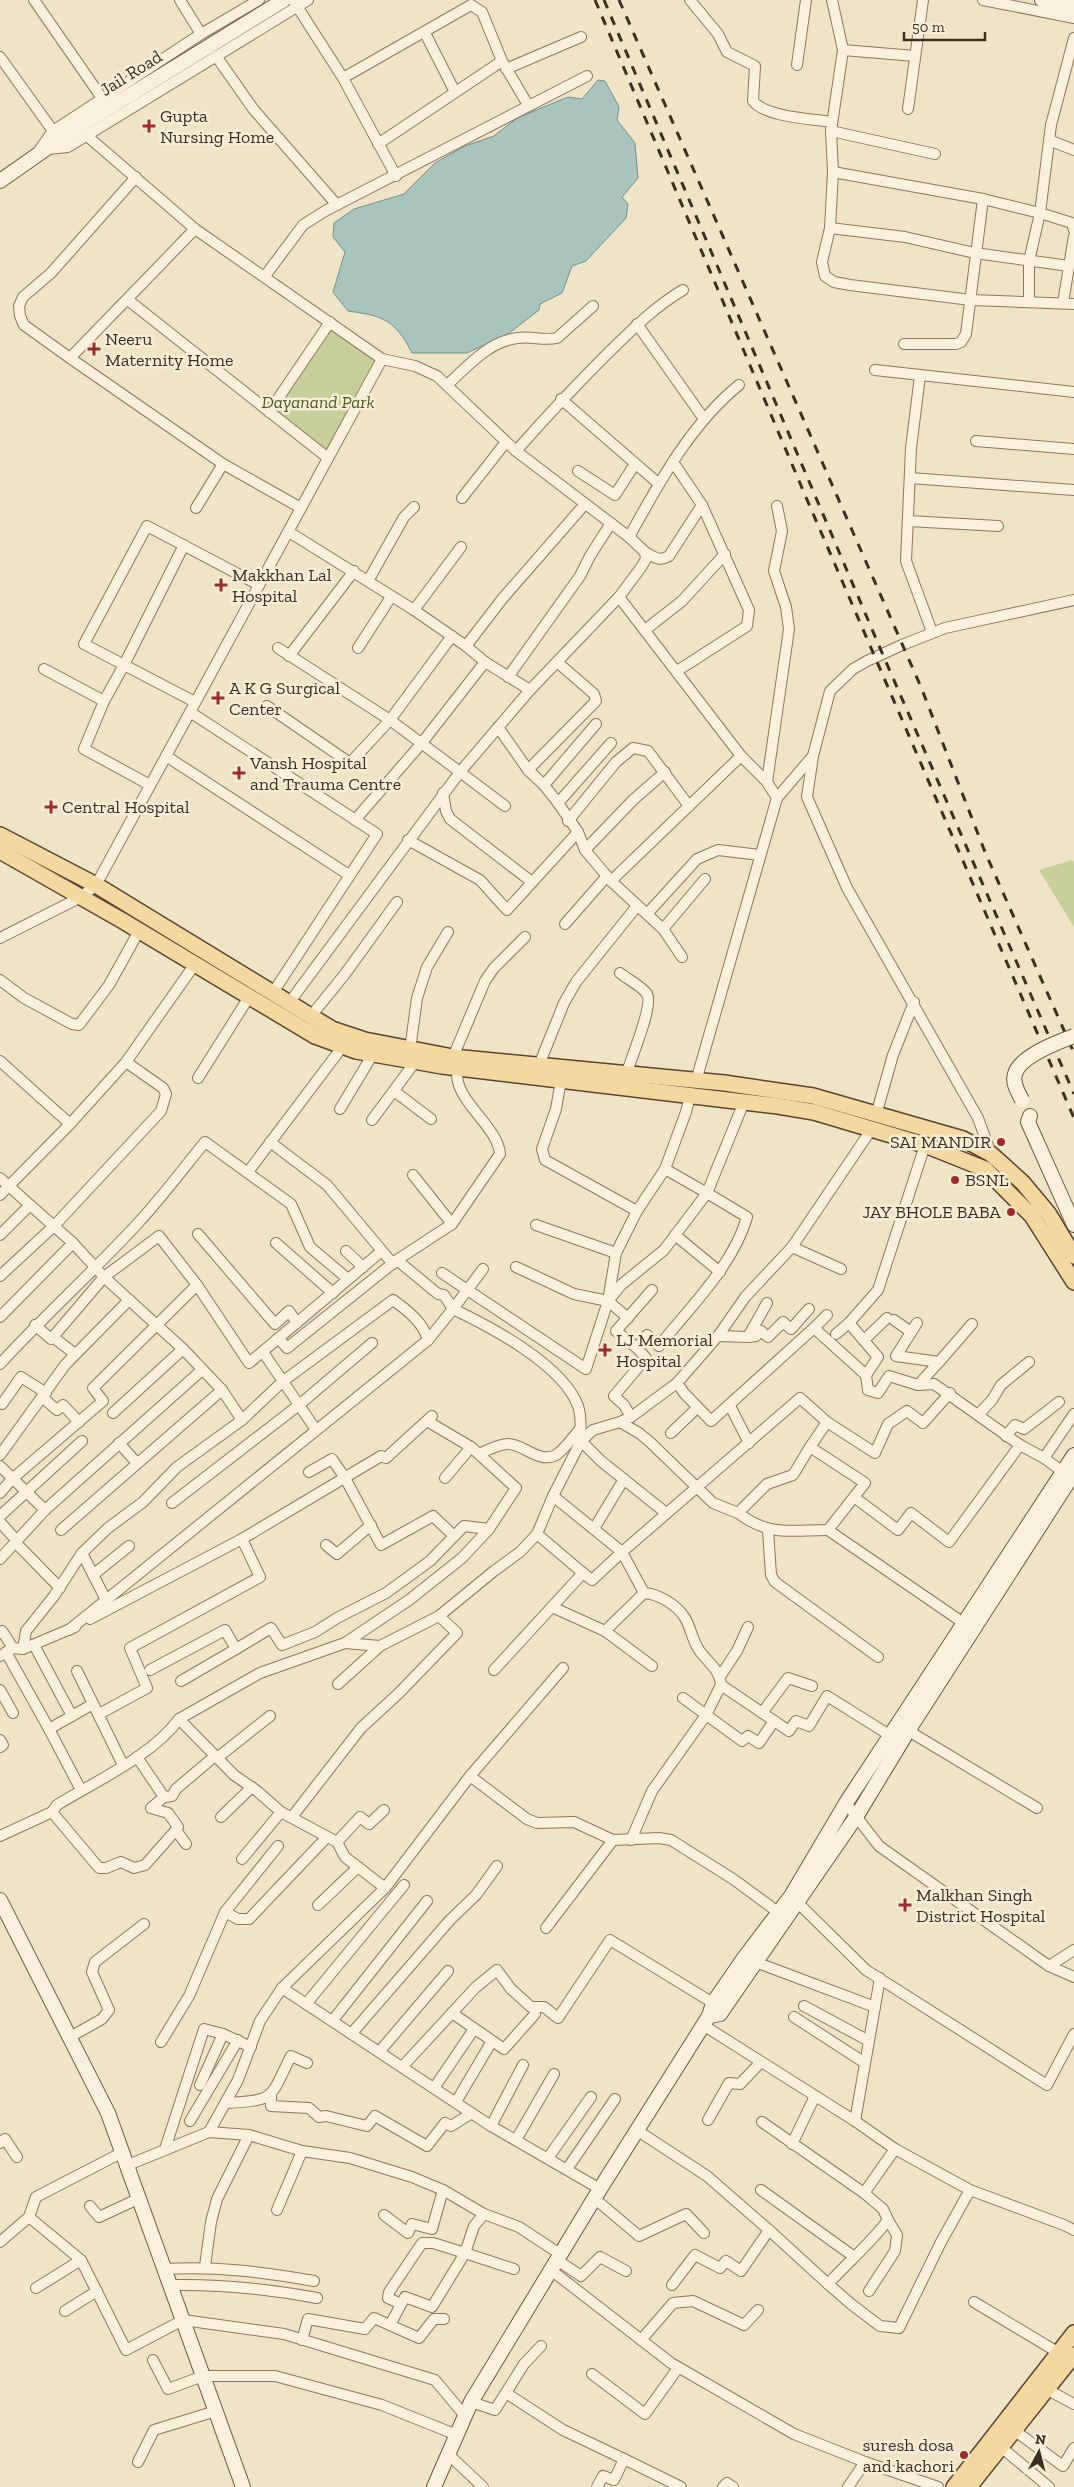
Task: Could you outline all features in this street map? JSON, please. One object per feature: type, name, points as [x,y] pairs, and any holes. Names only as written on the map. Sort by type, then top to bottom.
[{"type":"main road","points":[[0,835],[96,885],[332,1029],[413,1056]]},
{"type":"main road","points":[[0,852],[81,897],[315,1036],[342,1046],[373,1054],[413,1056],[561,1080],[814,1112],[926,1145],[984,1168],[1032,1216],[1074,1282]]},
{"type":"main road","points":[[456,1062],[539,1065],[696,1081],[813,1096],[963,1139],[991,1154],[1023,1183],[1048,1212],[1074,1256]]},
{"type":"main road","points":[[969,2487],[996,2443],[1014,2430],[1048,2390],[1068,2356],[1074,2333]]},
{"type":"main road","points":[[954,2487],[996,2443],[1068,2356]]},
{"type":"street","points":[[34,0],[102,98]]},
{"type":"street","points":[[180,0],[201,34]]},
{"type":"street","points":[[41,152],[53,131],[201,34],[259,0]]},
{"type":"street","points":[[41,152],[68,147],[216,56],[291,2],[308,0]]},
{"type":"street","points":[[690,0],[718,34],[727,52],[755,66],[753,101],[757,107],[770,112],[935,154]]},
{"type":"street","points":[[797,65],[806,0]]},
{"type":"street","points":[[832,0],[843,50],[832,127],[830,228],[822,262],[825,276],[834,282],[971,300],[1074,304]]},
{"type":"street","points":[[908,108],[923,0]]},
{"type":"street","points":[[984,0],[1072,10]]},
{"type":"street","points":[[1042,0],[1072,10]]},
{"type":"street","points":[[291,2],[343,78],[396,176]]},
{"type":"street","name":"Jail Road","points":[[0,182],[70,132],[291,2]]},
{"type":"street","points":[[343,78],[425,33],[466,6],[471,5],[482,12],[504,65],[528,105]]},
{"type":"street","points":[[425,33],[455,92]]},
{"type":"street","points":[[378,144],[455,92],[504,65],[581,37]]},
{"type":"street","points":[[1029,301],[1029,262],[1040,212],[1051,125],[1074,38]]},
{"type":"street","points":[[843,50],[915,56]]},
{"type":"street","points":[[216,56],[254,110],[337,205]]},
{"type":"street","points":[[0,57],[53,131]]},
{"type":"street","points":[[265,276],[303,225],[337,205],[587,76]]},
{"type":"street","points":[[86,135],[195,229],[382,359],[415,366],[437,376],[516,451],[629,537],[645,552],[657,559],[663,560],[669,556],[702,505]]},
{"type":"street","points":[[1049,140],[1074,150]]},
{"type":"street","points":[[832,172],[983,199],[1040,212],[1072,223],[1074,230]]},
{"type":"street","points":[[136,177],[51,273],[23,298],[19,306],[20,316],[24,325],[223,464],[301,508]]},
{"type":"street","points":[[904,344],[944,345],[961,342],[968,326],[975,253],[983,199]]},
{"type":"street","points":[[830,228],[905,237],[975,253],[1029,262],[1069,266]]},
{"type":"street","points":[[70,358],[195,229]]},
{"type":"street","points":[[1063,303],[1074,236]]},
{"type":"street","points":[[516,451],[562,399],[637,324],[660,304],[683,290]]},
{"type":"street","points":[[128,300],[328,458]]},
{"type":"street","points":[[447,385],[480,355],[502,342],[519,337],[550,340],[557,338],[593,306]]},
{"type":"street","points":[[269,412],[330,322]]},
{"type":"street","points":[[637,324],[704,419]]},
{"type":"street","points":[[0,938],[81,897],[96,885],[382,359]]},
{"type":"street","points":[[875,370],[1074,392]]},
{"type":"street","points":[[920,376],[910,478],[906,561],[932,632]]},
{"type":"street","points":[[629,537],[659,484],[704,419],[719,401],[739,385]]},
{"type":"street","points":[[562,399],[659,484]]},
{"type":"street","points":[[976,441],[1074,449]]},
{"type":"street","points":[[462,498],[506,442]]},
{"type":"street","points":[[673,462],[702,505],[749,610],[747,626],[677,671]]},
{"type":"street","points":[[196,508],[223,464]]},
{"type":"street","points":[[578,471],[614,495],[635,464]]},
{"type":"street","points":[[910,478],[1074,490]]},
{"type":"street","points":[[466,646],[503,598],[585,504]]},
{"type":"street","points":[[768,782],[789,629],[786,606],[774,570],[782,532],[777,506]]},
{"type":"street","points":[[368,581],[404,518],[414,507]]},
{"type":"street","points":[[908,521],[998,526]]},
{"type":"street","points":[[508,676],[580,576],[611,523]]},
{"type":"street","points":[[196,702],[84,644],[147,526],[259,585]]},
{"type":"street","points":[[289,532],[414,610],[466,646],[485,662],[530,690]]},
{"type":"street","points":[[150,785],[84,749],[104,701],[184,545]]},
{"type":"street","points":[[414,610],[461,547]]},
{"type":"street","points":[[289,1003],[443,793],[530,690],[619,597],[642,566],[646,559],[645,552]]},
{"type":"street","points":[[645,630],[682,600],[725,554]]},
{"type":"street","points":[[288,656],[354,571]]},
{"type":"street","points":[[358,648],[391,597]]},
{"type":"street","points":[[619,597],[741,756],[768,782],[777,798]]},
{"type":"street","points":[[991,1154],[978,1118],[914,1002],[847,888],[806,797],[813,756],[830,691],[853,670],[867,661],[932,632],[1074,600]]},
{"type":"street","points":[[267,706],[350,763],[390,720],[452,636]]},
{"type":"street","points":[[278,648],[390,720],[505,806]]},
{"type":"street","points":[[356,820],[421,744],[485,662]]},
{"type":"street","points":[[528,770],[596,701],[594,694],[557,662]]},
{"type":"street","points":[[44,669],[104,701]]},
{"type":"street","points":[[190,712],[377,834],[272,994]]},
{"type":"street","points":[[544,785],[596,724]]},
{"type":"street","points":[[498,727],[528,770],[544,785],[558,803],[578,832],[585,850],[609,878],[663,929],[682,957]]},
{"type":"street","points":[[558,803],[611,743]]},
{"type":"street","points":[[568,820],[616,762],[633,748],[642,748],[648,751],[689,806]]},
{"type":"street","points":[[166,756],[349,875]]},
{"type":"street","points":[[565,924],[609,878],[741,756]]},
{"type":"street","points":[[696,1081],[748,906],[760,855],[777,798],[813,756]]},
{"type":"street","points":[[585,850],[634,800],[665,772]]},
{"type":"street","points":[[443,793],[446,811],[450,820],[532,882]]},
{"type":"street","points":[[408,840],[480,880],[507,910],[578,832]]},
{"type":"street","points":[[647,914],[697,859],[718,850],[760,855]]},
{"type":"street","points":[[663,929],[705,879]]},
{"type":"street","points":[[311,1016],[345,974],[397,902]]},
{"type":"street","points":[[539,1065],[564,1003],[576,982],[637,906]]},
{"type":"street","points":[[0,980],[24,998],[72,1024],[79,1025],[109,985],[139,931]]},
{"type":"street","points":[[372,1120],[394,1090],[413,1056],[417,998],[427,966],[448,932]]},
{"type":"street","points":[[279,1339],[287,1348],[395,1262],[452,1224],[500,1154],[497,1139],[461,1091],[456,1062],[485,981],[494,968],[525,937]]},
{"type":"street","points":[[0,1195],[70,1124],[126,1062],[194,964]]},
{"type":"street","points":[[620,973],[645,992],[648,1000],[646,1016],[626,1075]]},
{"type":"street","points":[[198,1078],[249,997]]},
{"type":"street","points":[[876,1115],[893,1055],[914,1002]]},
{"type":"street","points":[[1074,1036],[1022,1062],[1014,1074],[1014,1080],[1022,1100],[1030,1116],[1036,1119],[1074,1202]]},
{"type":"street","points":[[248,1172],[342,1046]]},
{"type":"street","points":[[340,1109],[373,1054]]},
{"type":"street","points":[[0,1061],[70,1124]]},
{"type":"street","points":[[0,1276],[54,1226],[161,1111],[166,1094],[163,1088],[126,1062]]},
{"type":"street","points":[[561,1080],[556,1109],[542,1149],[545,1160],[637,1210]]},
{"type":"street","points":[[394,1090],[431,1118]]},
{"type":"street","points":[[442,1273],[586,1370],[608,1301],[616,1252],[637,1210],[666,1169],[690,1096]]},
{"type":"street","points":[[608,1301],[621,1285],[664,1250],[707,1193],[744,1102]]},
{"type":"street","points":[[1030,1116],[1028,1122],[1074,1225]]},
{"type":"street","points":[[338,1684],[380,1646],[439,1616],[520,1552],[537,1534],[553,1496],[581,1441],[594,1430],[631,1417],[678,1383],[718,1336],[746,1296],[792,1247],[871,1130]]},
{"type":"street","points":[[0,1364],[35,1325],[141,1221],[205,1142],[290,1204],[310,1247],[348,1279]]},
{"type":"street","points":[[270,1142],[327,1185],[395,1262],[438,1294],[444,1295],[453,1309],[488,1325],[514,1341],[554,1373],[570,1389],[579,1408],[581,1441],[666,1513]]},
{"type":"street","points":[[836,1334],[849,1323],[878,1290],[926,1145]]},
{"type":"street","points":[[637,1348],[648,1335],[659,1346],[720,1272],[743,1232],[747,1217],[666,1169]]},
{"type":"street","points":[[413,1175],[452,1224]]},
{"type":"street","points":[[0,1178],[73,1243],[104,1277],[157,1323],[222,1390],[242,1420]]},
{"type":"street","points":[[0,1235],[30,1204]]},
{"type":"street","points":[[536,1224],[616,1252]]},
{"type":"street","points":[[198,1234],[275,1324],[288,1311],[297,1322]]},
{"type":"street","points":[[675,1235],[720,1272]]},
{"type":"street","points":[[53,1337],[104,1277],[159,1236],[197,1285],[250,1363],[377,1255]]},
{"type":"street","points":[[0,1318],[73,1243]]},
{"type":"street","points":[[276,1243],[333,1293]]},
{"type":"street","points":[[792,1247],[841,1269]]},
{"type":"street","points":[[346,1251],[363,1267]]},
{"type":"street","points":[[516,1267],[574,1294],[608,1301],[628,1318]]},
{"type":"street","points":[[69,1630],[428,1340],[483,1269]]},
{"type":"street","points":[[0,1493],[12,1479],[103,1401],[93,1388],[197,1285]]},
{"type":"street","points":[[631,1417],[624,1405],[614,1396],[646,1358],[616,1331],[652,1290]]},
{"type":"street","points":[[0,1455],[75,1354],[129,1300]]},
{"type":"street","points":[[10,1651],[60,1588],[82,1553],[108,1528],[143,1502],[177,1467],[242,1420],[282,1382],[393,1300],[409,1312],[426,1331],[428,1340]]},
{"type":"street","points":[[748,1337],[767,1303]]},
{"type":"street","points":[[718,1336],[748,1337],[756,1336],[760,1331],[768,1336],[784,1322],[792,1329],[809,1309]]},
{"type":"street","points":[[678,1383],[697,1408],[711,1421],[730,1406],[828,1315]]},
{"type":"street","points":[[864,1340],[891,1319],[911,1332]]},
{"type":"street","points":[[917,1322],[896,1356],[938,1362]]},
{"type":"street","points":[[849,1323],[878,1357],[866,1376]]},
{"type":"street","points":[[918,1385],[972,1324]]},
{"type":"street","points":[[35,1325],[50,1339],[53,1337],[75,1354]]},
{"type":"street","points":[[814,1328],[866,1376],[868,1390],[878,1393],[889,1376],[918,1385],[934,1384],[950,1393],[1006,1436],[1068,1473]]},
{"type":"street","points":[[172,1503],[299,1405],[372,1343]]},
{"type":"street","points":[[112,1413],[183,1349]]},
{"type":"street","points":[[263,1352],[316,1430]]},
{"type":"street","points":[[979,1414],[992,1400],[1001,1386],[1029,1362]]},
{"type":"street","points":[[0,1559],[45,1510],[202,1370]]},
{"type":"street","points":[[2,1404],[21,1377],[44,1396],[57,1410],[63,1405],[79,1422]]},
{"type":"street","points":[[61,1530],[136,1462],[222,1390]]},
{"type":"street","points":[[537,1534],[592,1580],[666,1513],[800,1398],[827,1422],[875,1452],[888,1424],[907,1411],[923,1423],[950,1393]]},
{"type":"street","points":[[1006,1436],[1015,1425],[1024,1429],[1059,1402]]},
{"type":"street","points":[[730,1406],[749,1442]]},
{"type":"street","points":[[672,1433],[697,1408]]},
{"type":"street","points":[[1044,1458],[1074,1414]]},
{"type":"street","points":[[0,1836],[52,1812],[58,1805],[137,1756],[170,1731],[179,1719],[260,1673],[345,1643],[409,1600],[462,1558],[489,1529],[516,1488],[475,1450],[429,1418],[386,1458],[381,1456],[242,1539],[69,1630],[34,1645],[10,1651]]},
{"type":"street","points":[[620,1422],[639,1433],[651,1443],[696,1489],[713,1503],[738,1513],[754,1525],[768,1530],[828,1530],[966,1624]]},
{"type":"street","points":[[738,1513],[767,1484],[793,1476],[827,1422]]},
{"type":"street","points":[[445,1478],[475,1450],[506,1444],[517,1445],[535,1455],[546,1457],[555,1455],[580,1429]]},
{"type":"street","points":[[0,1516],[82,1441]]},
{"type":"street","points":[[119,1443],[136,1462]]},
{"type":"street","points":[[854,1497],[898,1530],[911,1513],[949,1542],[1020,1445]]},
{"type":"street","points":[[810,1448],[865,1483],[828,1530]]},
{"type":"street","points":[[708,2015],[720,2014],[778,1912],[794,1899],[846,1803],[899,1731],[1068,1473],[1074,1455]]},
{"type":"street","points":[[309,1472],[332,1459],[345,1478],[381,1544],[434,1516],[454,1536]]},
{"type":"street","points":[[0,1466],[45,1510]]},
{"type":"street","points":[[749,1960],[856,1817],[899,1731],[966,1624],[1068,1473]]},
{"type":"street","points":[[595,1528],[624,1479]]},
{"type":"street","points":[[553,1496],[595,1528],[622,1552],[644,1593]]},
{"type":"street","points":[[0,1522],[16,1542],[60,1588]]},
{"type":"street","points":[[326,1545],[337,1554],[371,1525]]},
{"type":"street","points":[[181,1681],[271,1628],[282,1645],[315,1632],[337,1618],[386,1593],[430,1561],[464,1526],[489,1529]]},
{"type":"street","points":[[768,1530],[771,1575],[775,1582],[878,1657]]},
{"type":"street","points":[[99,1714],[147,1688],[130,1648],[260,1577],[242,1539]]},
{"type":"street","points":[[93,1575],[129,1546]]},
{"type":"street","points":[[82,1553],[106,1600]]},
{"type":"street","points":[[494,1670],[584,1573]]},
{"type":"street","points":[[605,1631],[644,1593],[654,1593],[679,1611],[686,1620],[699,1650],[721,1680],[789,1732],[796,1721],[809,1726],[827,1696],[899,1731],[1037,1808]]},
{"type":"street","points":[[552,1607],[605,1631],[652,1666]]},
{"type":"street","points":[[292,1816],[360,1728],[457,1633],[439,1616]]},
{"type":"street","points":[[631,1840],[652,1791],[706,1715],[721,1680],[748,1627]]},
{"type":"street","points":[[150,1670],[225,1630],[236,1649]]},
{"type":"street","points":[[0,1632],[2,1631],[10,1651],[81,1790]]},
{"type":"street","points":[[345,1643],[380,1646]]},
{"type":"street","points":[[34,1645],[72,1716]]},
{"type":"street","points":[[209,2132],[226,2103],[260,2022],[282,1988],[386,1888],[470,1776],[563,1668]]},
{"type":"street","points":[[77,1671],[123,1765]]},
{"type":"street","points":[[762,1713],[788,1678],[812,1686]]},
{"type":"street","points":[[0,1690],[13,1713]]},
{"type":"street","points":[[683,1698],[742,1742],[748,1736],[759,1743],[774,1721]]},
{"type":"street","points":[[49,1729],[93,1704]]},
{"type":"street","points":[[52,1812],[99,1868],[106,1868],[121,1862],[134,1868],[145,1865],[178,1826],[168,1813],[151,1808],[164,1797],[172,1796],[176,1789],[270,1716]]},
{"type":"street","points":[[179,1719],[234,1775],[252,1787],[281,1812],[292,1816],[326,1838],[337,1842],[346,1857],[386,1888]]},
{"type":"street","points":[[0,1740],[3,1745],[0,1747]]},
{"type":"street","points":[[137,1756],[164,1797]]},
{"type":"street","points":[[470,1776],[527,1819],[537,1823],[574,1822],[613,1840],[659,1838],[671,1840],[733,1879],[778,1912]]},
{"type":"street","points":[[221,1817],[252,1787]]},
{"type":"street","points":[[846,1803],[879,1846],[1049,1966],[1074,1977]]},
{"type":"street","points":[[337,1842],[360,1817],[369,1824],[384,1810]]},
{"type":"street","points":[[242,1859],[281,1812]]},
{"type":"street","points":[[176,1830],[186,1844]]},
{"type":"street","points":[[225,1912],[238,1919],[249,1919],[326,1838]]},
{"type":"street","points":[[546,1928],[613,1840]]},
{"type":"street","points":[[161,2042],[189,1996],[225,1912],[278,1846]]},
{"type":"street","points":[[352,2033],[450,1920],[476,1895],[497,1866]]},
{"type":"street","points":[[318,1905],[358,1867]]},
{"type":"street","points":[[306,2004],[404,1885]]},
{"type":"street","points":[[794,1899],[866,1970],[1047,2085],[1074,2034]]},
{"type":"street","points":[[0,1900],[108,2113],[204,2376],[240,2486]]},
{"type":"street","points":[[332,2020],[427,1901]]},
{"type":"street","points":[[70,2037],[102,2019],[108,2010],[92,1972],[96,1962],[144,1924]]},
{"type":"street","points":[[402,2067],[476,1987],[497,1970],[511,1989],[531,2007],[544,2007],[558,2018],[610,1940],[708,2015],[760,2063],[855,2121],[895,2149],[970,2190],[1064,2224],[1074,2230]]},
{"type":"street","points":[[1049,1966],[1074,1950]]},
{"type":"street","points":[[749,1960],[875,2007]]},
{"type":"street","points":[[380,2051],[448,1971]]},
{"type":"street","points":[[855,2121],[880,1978]]},
{"type":"street","points":[[282,1988],[491,2126],[567,2169],[597,2194],[639,2236],[686,2214],[704,2233]]},
{"type":"street","points":[[804,2006],[869,2041]]},
{"type":"street","points":[[452,2013],[504,2049],[534,2014]]},
{"type":"street","points":[[434,2487],[471,2402],[708,2015]]},
{"type":"street","points":[[794,2017],[865,2063]]},
{"type":"street","points":[[166,2149],[204,2029],[223,2034],[251,2047]]},
{"type":"street","points":[[434,2088],[474,2029]]},
{"type":"street","points":[[200,2085],[223,2034]]},
{"type":"street","points":[[190,2121],[238,2040]]},
{"type":"street","points":[[456,2102],[492,2042]]},
{"type":"street","points":[[307,2063],[291,2056],[271,2095],[271,2106],[309,2108],[319,2117],[326,2116],[367,2126],[375,2116],[427,2146],[445,2123],[451,2126],[472,2113]]},
{"type":"street","points":[[708,2120],[729,2083],[740,2084],[760,2063]]},
{"type":"street","points":[[491,2126],[523,2065]]},
{"type":"street","points":[[516,2140],[554,2074]]},
{"type":"street","points":[[226,2103],[261,2101],[271,2095]]},
{"type":"street","points":[[548,2158],[592,2096]]},
{"type":"street","points":[[792,2144],[815,2096]]},
{"type":"street","points":[[567,2169],[615,2099]]},
{"type":"street","points":[[762,2122],[864,2193],[883,2209],[897,2235],[895,2250],[870,2291]]},
{"type":"street","points":[[638,2131],[707,2176],[850,2304],[880,2326],[899,2328],[940,2242],[970,2190]]},
{"type":"street","points":[[128,2165],[209,2132],[249,2135],[302,2151],[350,2158],[412,2177],[443,2190],[484,2214],[519,2227],[641,2340],[678,2368],[794,2434],[865,2462],[938,2487]]},
{"type":"street","points":[[205,2266],[211,2222],[218,2199],[249,2135]]},
{"type":"street","points":[[0,2143],[5,2139],[17,2157]]},
{"type":"street","points":[[864,2193],[895,2149]]},
{"type":"street","points":[[277,2210],[302,2151]]},
{"type":"street","points":[[0,2242],[29,2217],[36,2197],[123,2152]]},
{"type":"street","points":[[384,2215],[408,2233],[412,2224],[432,2229],[443,2190]]},
{"type":"street","points":[[761,2190],[854,2256]]},
{"type":"street","points":[[90,2206],[99,2217],[140,2198]]},
{"type":"street","points":[[390,2325],[405,2297],[432,2307],[465,2253],[474,2226],[484,2214]]},
{"type":"street","points":[[29,2217],[81,2260],[126,2350],[183,2320],[284,2334],[435,2380],[465,2416]]},
{"type":"street","points":[[828,2284],[876,2235],[888,2220]]},
{"type":"street","points":[[672,2285],[694,2255],[720,2268],[726,2261],[741,2271],[769,2230]]},
{"type":"street","points":[[401,2304],[388,2298],[389,2292],[422,2243],[433,2243],[514,2268]]},
{"type":"street","points":[[556,2262],[581,2276],[600,2256],[626,2271]]},
{"type":"street","points":[[36,2288],[81,2260]]},
{"type":"street","points":[[165,2269],[205,2266],[256,2271],[314,2281]]},
{"type":"street","points":[[171,2285],[222,2285],[267,2289],[317,2298]]},
{"type":"street","points":[[65,2311],[97,2291]]},
{"type":"street","points":[[641,2340],[673,2303],[693,2301],[744,2325],[758,2310]]},
{"type":"street","points":[[974,2302],[1068,2356]]},
{"type":"street","points":[[302,2340],[308,2319],[365,2329],[374,2318],[419,2338],[434,2319],[444,2319]]},
{"type":"street","points":[[471,2402],[495,2410],[524,2364],[541,2346]]},
{"type":"street","points":[[153,2360],[168,2389],[204,2376],[275,2376],[382,2405],[457,2434]]},
{"type":"street","points":[[592,2374],[645,2414],[678,2368]]},
{"type":"street","points":[[1048,2390],[1074,2404]]},
{"type":"street","points":[[506,2393],[563,2430],[681,2487]]},
{"type":"street","points":[[138,2462],[154,2430],[216,2411]]},
{"type":"street","points":[[1014,2430],[1063,2466],[1074,2448]]},
{"type":"street","points":[[996,2443],[1049,2487]]},
{"type":"street","points":[[448,2454],[483,2487]]},
{"type":"street","points":[[597,2487],[603,2476],[614,2480],[624,2459]]},
{"type":"street","points":[[848,2487],[865,2462]]},
{"type":"street","points":[[722,2487],[727,2483],[733,2487]]},
{"type":"green space","name":"Dayanand Park","points":[[330,327],[378,360],[328,453],[273,411]]},
{"type":"green space","points":[[1072,860],[1074,862],[1074,927],[1039,870]]},
{"type":"water","points":[[598,80],[605,81],[619,107],[617,120],[635,143],[638,178],[622,197],[628,204],[626,218],[586,261],[572,266],[562,293],[540,304],[539,310],[508,334],[467,353],[412,353],[400,333],[387,322],[371,315],[348,311],[333,292],[345,252],[333,237],[334,223],[354,209],[404,194],[435,163],[465,146],[494,136],[517,118],[568,97],[582,99]]},
{"type":"railway","points":[[595,0],[808,502],[1074,1118]]},
{"type":"railway","points":[[604,0],[883,655],[1074,1094]]},
{"type":"railway","points":[[619,0],[921,687],[985,852],[1074,1053]]},
{"type":"place","name":"Gupta Nursing Home","points":[[149,126]]},
{"type":"place","name":"Neeru Maternity Home","points":[[94,349]]},
{"type":"place","name":"Makkhan Lal Hospital","points":[[221,585]]},
{"type":"place","name":"A K G Surgical Center","points":[[218,698]]},
{"type":"place","name":"Vansh Hospital and Trauma Centre","points":[[239,773]]},
{"type":"place","name":"Central Hospital","points":[[51,807]]},
{"type":"place","name":"SAI MANDIR","points":[[1001,1142]]},
{"type":"place","name":"BSNL","points":[[955,1180]]},
{"type":"place","name":"JAY BHOLE BABA","points":[[1011,1212]]},
{"type":"place","name":"LJ Memorial Hospital","points":[[605,1350]]},
{"type":"place","name":"Malkhan Singh District Hospital","points":[[905,1905]]},
{"type":"place","name":"suresh dosa and kachori","points":[[964,2455]]}]
